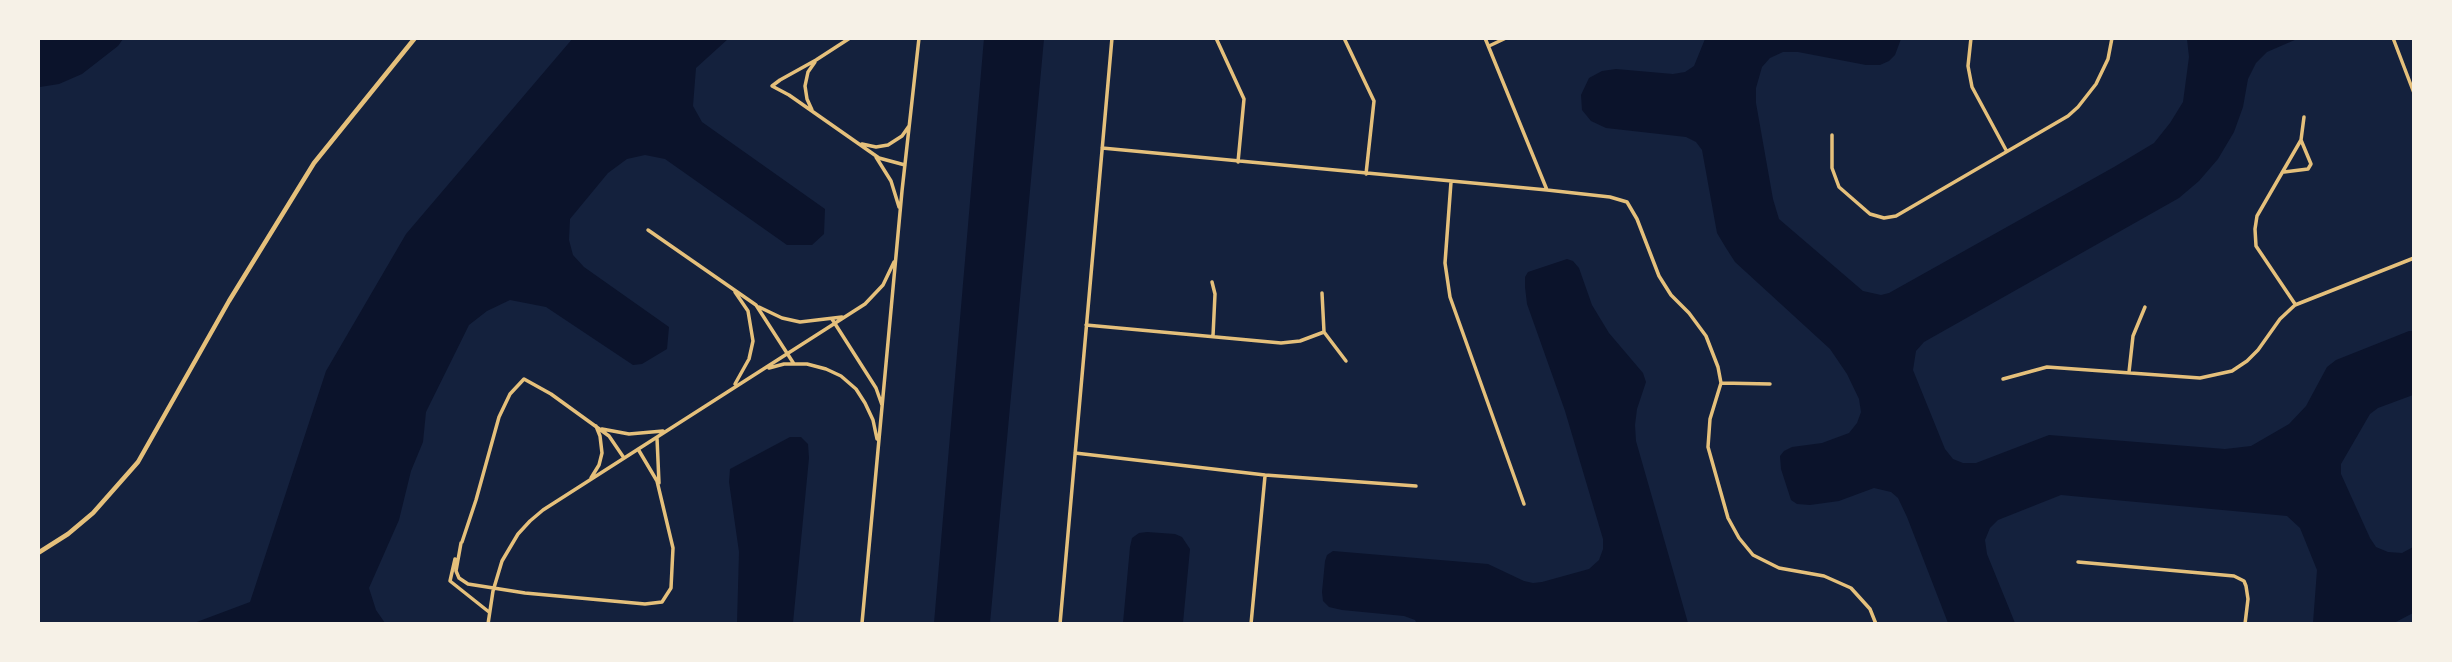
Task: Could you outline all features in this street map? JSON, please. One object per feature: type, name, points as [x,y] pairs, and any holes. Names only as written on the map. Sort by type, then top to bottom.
[{"type":"street","points":[[38,553],[86,519],[118,488],[138,462],[229,301],[314,163],[415,38]]},
{"type":"street","points":[[850,38],[772,86],[816,113],[882,160],[905,165]]},
{"type":"street","points":[[862,623],[919,38]]},
{"type":"street","points":[[1060,624],[1112,38]]},
{"type":"street","points":[[1216,38],[1244,99],[1238,163]]},
{"type":"street","points":[[1344,38],[1374,102],[1366,174]]},
{"type":"street","points":[[1485,38],[1547,190]]},
{"type":"street","points":[[1489,46],[1506,38]]},
{"type":"street","points":[[1971,38],[1968,66],[1972,87],[2006,150]]},
{"type":"street","points":[[1832,135],[1832,168],[1836,182],[1846,194],[1870,214],[1884,218],[1901,213],[2068,116],[2089,95],[2103,72],[2112,38]]},
{"type":"street","points":[[2393,38],[2413,93]]},
{"type":"street","points":[[816,60],[807,75],[805,88],[807,102],[816,113]]},
{"type":"street","points":[[2295,305],[2256,246],[2255,229],[2257,216],[2301,140],[2304,117]]},
{"type":"street","points":[[857,142],[874,147],[888,145],[904,134],[912,118]]},
{"type":"street","points":[[2284,172],[2308,169],[2311,164],[2301,140]]},
{"type":"street","points":[[1102,148],[1238,163],[1547,190],[1610,197],[1627,202],[1637,219],[1659,276],[1671,295],[1706,336],[1718,367],[1721,383],[1710,419],[1708,447],[1728,518],[1739,538],[1753,555],[1779,568],[1824,576],[1851,588],[1870,609],[1876,624]]},
{"type":"street","points":[[871,152],[891,181],[900,212]]},
{"type":"street","points":[[1451,182],[1445,263],[1450,297],[1524,504]]},
{"type":"street","points":[[648,230],[754,304],[778,316],[795,321],[833,321]]},
{"type":"street","points":[[488,624],[494,587],[502,561],[518,534],[543,510],[870,299],[883,285],[893,266],[897,248]]},
{"type":"street","points":[[2003,379],[2047,367],[2200,378],[2232,371],[2258,350],[2280,318],[2295,305],[2413,258]]},
{"type":"street","points":[[1212,282],[1215,294],[1213,336]]},
{"type":"street","points":[[729,391],[744,371],[753,341],[748,311],[732,288]]},
{"type":"street","points":[[1322,293],[1324,332],[1346,361]]},
{"type":"street","points":[[754,304],[794,363]]},
{"type":"street","points":[[2129,373],[2133,336],[2146,307]]},
{"type":"street","points":[[833,321],[876,388],[882,411]]},
{"type":"street","points":[[1086,326],[1282,343],[1300,341],[1324,332]]},
{"type":"street","points":[[756,374],[778,365],[794,363],[832,371],[856,389],[865,403],[873,421],[878,448]]},
{"type":"street","points":[[489,612],[450,581],[496,425],[507,398],[517,384],[524,379],[542,388],[610,436],[624,458]]},
{"type":"street","points":[[1721,383],[1770,384]]},
{"type":"street","points":[[596,426],[629,434],[667,431]]},
{"type":"street","points":[[584,484],[596,472],[602,456],[596,426]]},
{"type":"street","points":[[461,543],[456,566],[458,577],[473,585],[525,593],[645,604],[663,601],[671,588],[674,554],[659,485],[657,437]]},
{"type":"street","points":[[638,449],[659,485]]},
{"type":"street","points":[[1075,453],[1265,475],[1416,486]]},
{"type":"street","points":[[1251,624],[1265,475]]},
{"type":"street","points":[[2078,562],[2234,576],[2244,581],[2246,586],[2248,599],[2245,624]]},
{"type":"water","points":[[573,38],[728,39],[696,68],[693,106],[702,122],[825,209],[824,234],[812,245],[787,245],[665,159],[645,155],[627,159],[608,173],[570,219],[569,240],[573,255],[584,267],[669,327],[667,349],[642,364],[633,365],[546,307],[510,300],[487,311],[469,325],[426,412],[423,442],[411,471],[399,520],[369,588],[376,610],[385,623],[194,623],[250,602],[326,371],[406,234]]},
{"type":"water","points":[[984,38],[1044,39],[990,623],[934,623]]},
{"type":"water","points":[[38,39],[123,39],[82,74],[59,84],[40,87]]},
{"type":"water","points":[[1705,39],[1901,39],[1895,55],[1880,65],[1783,52],[1770,58],[1762,67],[1756,88],[1756,103],[1779,219],[1863,291],[1881,295],[1889,293],[2154,143],[2183,102],[2189,57],[2187,39],[2297,39],[2267,52],[2256,63],[2248,79],[2243,107],[2234,132],[2218,159],[2199,181],[2179,198],[1924,342],[1916,351],[1913,370],[1945,449],[1953,459],[1963,463],[1976,463],[2049,435],[2225,449],[2251,446],[2289,424],[2306,406],[2327,367],[2336,360],[2413,331],[2413,395],[2378,408],[2370,414],[2341,464],[2341,474],[2376,547],[2388,552],[2402,553],[2413,547],[2413,613],[2394,623],[2313,623],[2317,570],[2300,528],[2287,516],[2061,495],[1998,520],[1990,528],[1985,540],[1987,554],[2015,623],[1948,623],[1907,517],[1898,498],[1891,492],[1874,488],[1839,501],[1810,505],[1797,504],[1791,500],[1781,469],[1780,456],[1784,451],[1792,447],[1822,443],[1849,433],[1857,423],[1861,412],[1859,399],[1847,374],[1830,349],[1735,262],[1717,233],[1702,150],[1696,142],[1686,137],[1606,128],[1591,121],[1582,110],[1581,95],[1589,78],[1602,71],[1616,69],[1673,74],[1685,72],[1694,66]]},
{"type":"water","points":[[1567,259],[1579,268],[1592,305],[1609,333],[1643,373],[1646,382],[1637,409],[1636,441],[1688,623],[1417,624],[1415,620],[1404,616],[1329,607],[1323,601],[1322,592],[1325,561],[1327,555],[1333,551],[1488,564],[1533,583],[1589,569],[1599,560],[1603,539],[1565,411],[1527,304],[1525,287],[1528,272]]},
{"type":"water","points":[[790,437],[801,437],[808,444],[809,458],[793,623],[737,623],[739,552],[729,482],[730,469]]},
{"type":"water","points":[[1147,532],[1175,534],[1182,537],[1190,549],[1183,623],[1123,623],[1132,538]]}]
